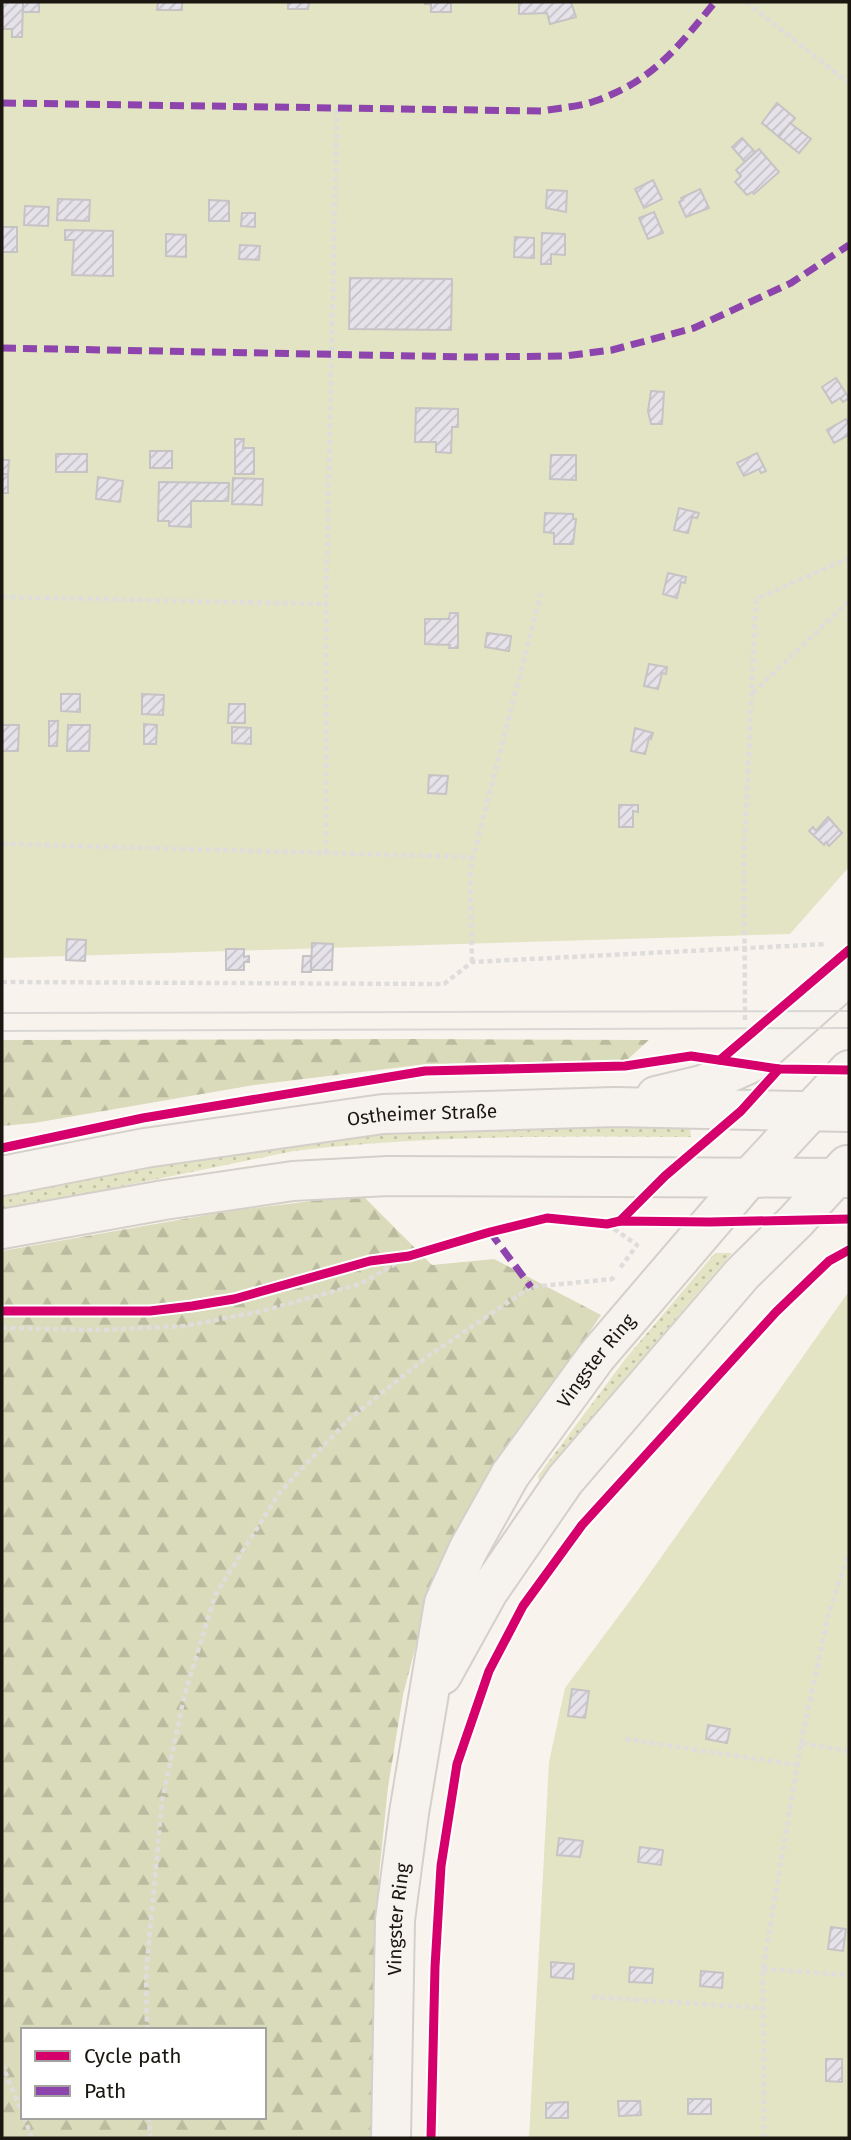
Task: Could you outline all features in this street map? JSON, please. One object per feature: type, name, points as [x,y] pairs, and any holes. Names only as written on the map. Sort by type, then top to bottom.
[{"type":"main road","points":[[615,1107],[702,1084],[749,1064],[843,960]]},
{"type":"main road","name":"Vingster Ring","points":[[391,2138],[395,1920],[409,1813],[444,1603],[468,1550],[510,1475],[596,1357],[750,1177],[849,1070]]},
{"type":"main road","name":"Ostheimer Straße","points":[[2,1177],[145,1148],[383,1114],[615,1107],[849,1112]]},
{"type":"main road","points":[[2,1229],[163,1200],[293,1181],[388,1176],[750,1177],[845,1173]]},
{"type":"main road","name":"Vingster Ring","points":[[428,1701],[488,1592],[565,1480],[742,1274],[845,1173]]},
{"type":"path","points":[[746,2],[849,83]]},
{"type":"path","points":[[326,853],[326,604],[337,109]]},
{"type":"path","points":[[746,1026],[744,855],[756,599],[849,558]]},
{"type":"path","points":[[472,962],[473,857],[541,593]]},
{"type":"path","points":[[2,597],[326,604]]},
{"type":"path","points":[[752,694],[849,601]]},
{"type":"path","points":[[2,844],[473,857]]},
{"type":"path","points":[[2,982],[444,984],[472,962],[746,947],[843,960]]},
{"type":"path","points":[[147,2028],[146,1974],[162,1801],[184,1697],[215,1595],[280,1492],[348,1420],[428,1356],[531,1287],[612,1279],[637,1245],[607,1224]]},
{"type":"path","points":[[383,1259],[409,1256]]},
{"type":"path","points":[[2,1328],[102,1330],[185,1326],[262,1311],[360,1284],[409,1256]]},
{"type":"path","points":[[764,2138],[763,1969],[801,1743],[829,1612],[849,1552]]},
{"type":"path","points":[[625,1739],[797,1765]]},
{"type":"path","points":[[801,1743],[849,1752]]},
{"type":"path","points":[[763,1969],[849,1975]]},
{"type":"path","points":[[592,1997],[763,2008]]},
{"type":"path","points":[[2,2064],[21,2111]]},
{"type":"path","points":[[24,2119],[32,2138]]},
{"type":"path","points":[[149,2119],[150,2138]]},
{"type":"green space","points":[[2,2],[849,2],[849,867],[790,934],[2,958]]},
{"type":"green space","points":[[2,1040],[649,1040],[627,1060],[427,1064],[254,1085],[34,1123],[2,1126]]},
{"type":"green space","points":[[380,1126],[690,1126],[691,1137],[443,1139],[294,1151],[2,1211],[2,1192]]},
{"type":"green space","points":[[362,1195],[432,1265],[494,1259],[601,1315],[480,1494],[427,1603],[403,1695],[388,1787],[379,1875],[373,2138],[2,2138],[2,1251],[229,1211]]},
{"type":"green space","points":[[715,1253],[732,1253],[615,1390],[543,1484],[539,1481],[538,1476],[626,1358]]},
{"type":"green space","points":[[847,1294],[849,2138],[529,2138],[549,1762],[565,1688],[638,1590]]},
{"type":"building","points":[[2,2],[23,2],[22,37],[12,37],[12,29],[2,29]]},
{"type":"building","points":[[23,2],[39,2],[39,12],[23,12]]},
{"type":"building","points":[[158,2],[182,2],[182,10],[157,10]]},
{"type":"building","points":[[288,2],[309,2],[308,9],[288,9]]},
{"type":"building","points":[[425,2],[451,2],[451,12],[431,12],[431,4]]},
{"type":"building","points":[[519,2],[571,2],[576,17],[550,24],[547,13],[519,14]]},
{"type":"building","points":[[777,103],[795,118],[779,137],[762,123]]},
{"type":"building","points":[[790,123],[811,139],[799,153],[779,137]]},
{"type":"building","points":[[742,138],[755,152],[745,162],[732,147]]},
{"type":"building","points":[[759,149],[779,172],[754,194],[752,192],[747,195],[735,182],[741,176],[736,170]]},
{"type":"building","points":[[653,180],[662,199],[644,208],[635,189]]},
{"type":"building","points":[[700,189],[709,208],[686,217],[679,202],[683,200],[681,198]]},
{"type":"building","points":[[547,190],[567,191],[566,212],[546,208]]},
{"type":"building","points":[[58,199],[90,200],[89,221],[57,220]]},
{"type":"building","points":[[209,200],[229,201],[229,221],[209,221]]},
{"type":"building","points":[[25,206],[49,207],[48,226],[24,225]]},
{"type":"building","points":[[654,212],[663,233],[648,239],[639,218]]},
{"type":"building","points":[[242,213],[255,213],[255,227],[241,226]]},
{"type":"building","points":[[2,227],[17,227],[17,252],[2,252]]},
{"type":"building","points":[[65,230],[113,231],[113,276],[72,275],[74,240],[65,240]]},
{"type":"building","points":[[542,233],[565,234],[565,255],[551,254],[551,264],[541,264]]},
{"type":"building","points":[[166,234],[186,235],[186,257],[166,256]]},
{"type":"building","points":[[515,237],[534,238],[534,258],[514,257]]},
{"type":"building","points":[[240,245],[260,246],[259,260],[239,259]]},
{"type":"building","points":[[350,278],[452,279],[451,330],[349,329]]},
{"type":"building","points":[[836,378],[849,398],[843,402],[840,398],[832,403],[822,387]]},
{"type":"building","points":[[651,391],[664,392],[662,424],[651,424],[648,411]]},
{"type":"building","points":[[416,408],[458,409],[458,427],[452,427],[451,453],[436,452],[436,442],[415,442]]},
{"type":"building","points":[[846,419],[849,435],[834,443],[827,430]]},
{"type":"building","points":[[235,439],[244,439],[243,448],[254,448],[254,474],[235,474]]},
{"type":"building","points":[[150,451],[172,451],[172,468],[150,468]]},
{"type":"building","points":[[2,452],[3,460],[9,460],[8,474],[2,474]]},
{"type":"building","points":[[757,453],[766,471],[761,473],[759,469],[744,476],[737,463]]},
{"type":"building","points":[[56,454],[87,454],[87,472],[56,472]]},
{"type":"building","points":[[551,455],[576,455],[576,480],[550,479]]},
{"type":"building","points":[[2,474],[8,474],[8,493],[2,493]]},
{"type":"building","points":[[98,477],[123,481],[120,502],[96,499]]},
{"type":"building","points":[[233,478],[263,479],[262,505],[232,504]]},
{"type":"building","points":[[159,482],[229,483],[228,501],[191,501],[191,527],[169,526],[169,521],[158,521]]},
{"type":"building","points":[[679,508],[699,513],[697,518],[692,517],[688,533],[674,530]]},
{"type":"building","points":[[545,513],[573,514],[573,519],[576,519],[573,544],[554,544],[554,533],[544,532]]},
{"type":"building","points":[[668,573],[686,577],[685,583],[681,582],[677,598],[663,594]]},
{"type":"building","points":[[450,613],[458,613],[458,648],[425,644],[425,619],[449,619]]},
{"type":"building","points":[[487,633],[511,636],[509,651],[485,647]]},
{"type":"building","points":[[649,664],[667,667],[666,674],[662,673],[658,689],[644,686]]},
{"type":"building","points":[[61,694],[80,694],[80,712],[61,711]]},
{"type":"building","points":[[142,694],[164,695],[163,715],[142,714]]},
{"type":"building","points":[[229,704],[245,704],[245,723],[228,723]]},
{"type":"building","points":[[49,721],[58,721],[57,746],[49,746]]},
{"type":"building","points":[[144,724],[157,725],[156,744],[144,744]]},
{"type":"building","points":[[2,725],[19,725],[18,751],[2,751]]},
{"type":"building","points":[[68,725],[90,725],[89,751],[67,751]]},
{"type":"building","points":[[232,727],[251,728],[251,744],[232,743]]},
{"type":"building","points":[[635,728],[653,733],[645,754],[631,751]]},
{"type":"building","points":[[429,775],[448,776],[446,794],[428,793]]},
{"type":"building","points":[[619,805],[638,805],[638,812],[633,811],[633,827],[619,827]]},
{"type":"building","points":[[828,817],[842,833],[829,846],[826,842],[824,845],[809,831],[813,827],[816,831]]},
{"type":"building","points":[[67,939],[86,940],[85,961],[66,960]]},
{"type":"building","points":[[312,943],[333,944],[332,970],[311,970]]},
{"type":"building","points":[[226,949],[244,949],[244,957],[249,956],[249,962],[244,962],[244,970],[226,970]]},
{"type":"building","points":[[303,956],[311,956],[311,972],[302,972]]},
{"type":"building","points":[[572,1689],[589,1691],[585,1718],[568,1716]]},
{"type":"building","points":[[708,1725],[730,1729],[727,1743],[706,1739]]},
{"type":"building","points":[[559,1838],[583,1841],[580,1857],[557,1855]]},
{"type":"building","points":[[640,1847],[663,1850],[661,1865],[638,1862]]},
{"type":"building","points":[[831,1927],[846,1929],[843,1951],[828,1949]]},
{"type":"building","points":[[551,1962],[574,1964],[573,1979],[551,1977]]},
{"type":"building","points":[[630,1967],[653,1969],[652,1983],[629,1982]]},
{"type":"building","points":[[701,1971],[723,1973],[722,1988],[700,1986]]},
{"type":"building","points":[[826,2059],[842,2059],[842,2082],[826,2081]]},
{"type":"building","points":[[688,2099],[711,2099],[711,2114],[688,2114]]},
{"type":"building","points":[[618,2101],[640,2101],[641,2115],[619,2116]]},
{"type":"building","points":[[568,2102],[568,2118],[546,2118],[546,2103]]},
{"type":"tram line","points":[[2,1013],[849,1011]]},
{"type":"tram line","points":[[2,1031],[849,1028]]},
{"type":"marked path","points":[[2,103],[541,111],[589,103],[615,93],[649,73],[676,48],[715,2]]},
{"type":"marked path","points":[[2,348],[469,357],[565,356],[612,350],[694,328],[791,283],[849,245]]},
{"type":"marked path","points":[[490,1232],[531,1287]]},
{"type":"cycle path","points":[[720,1060],[849,950]]},
{"type":"cycle path","points":[[2,1148],[143,1118],[425,1071],[625,1066],[691,1056],[779,1069],[849,1070]]},
{"type":"cycle path","points":[[620,1221],[665,1176],[741,1111],[779,1069]]},
{"type":"cycle path","points":[[2,1311],[150,1311],[234,1299],[370,1261],[409,1256],[547,1218],[607,1224],[620,1221],[849,1219]]},
{"type":"cycle path","points":[[431,2138],[435,1967],[441,1866],[457,1764],[489,1671],[523,1606],[582,1525],[776,1312],[829,1261],[849,1250]]}]
